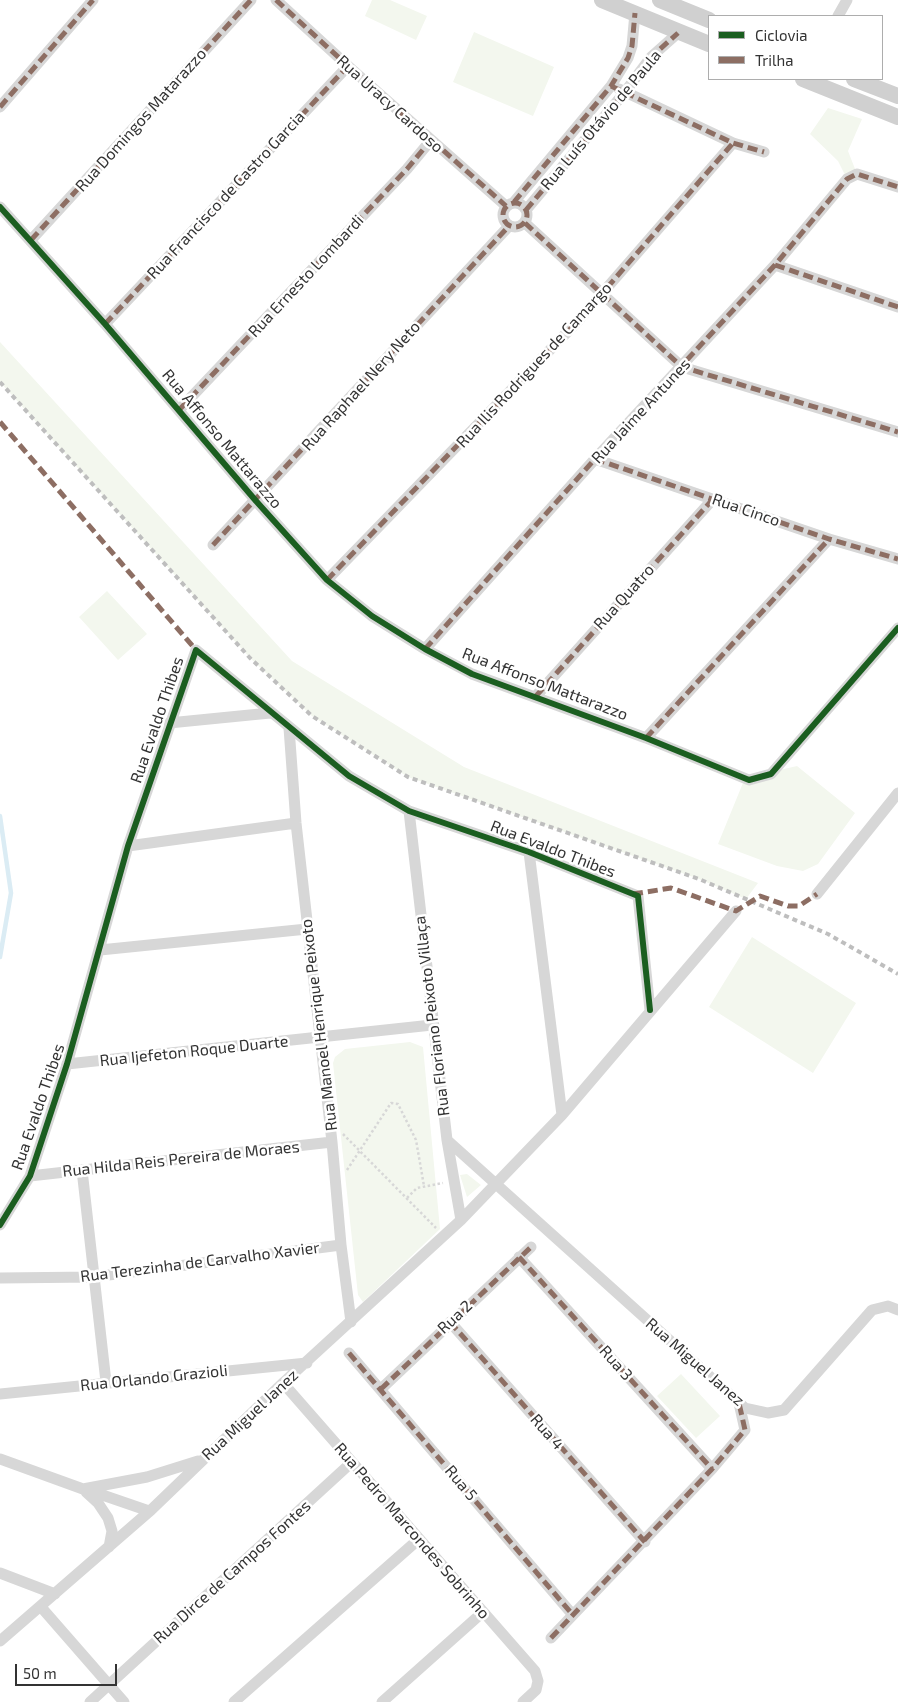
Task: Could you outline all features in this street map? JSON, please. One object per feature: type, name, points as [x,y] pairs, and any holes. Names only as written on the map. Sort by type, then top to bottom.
[{"type":"main road","points":[[602,0],[678,33],[708,44]]},
{"type":"main road","points":[[660,0],[708,20]]},
{"type":"main road","points":[[806,80],[898,117]]},
{"type":"main road","points":[[857,80],[898,96]]},
{"type":"street","points":[[0,107],[93,0]]},
{"type":"street","name":"Rua Domingos Matarazzo","points":[[31,240],[251,0]]},
{"type":"street","name":"Rua Uracy Cardoso","points":[[276,0],[431,140],[510,204]]},
{"type":"street","points":[[839,15],[847,0]]},
{"type":"street","name":"Rua Luís Otávio de Paula","points":[[510,204],[611,86],[628,58],[632,46],[635,13]]},
{"type":"street","name":"Rua Luís Otávio de Paula","points":[[526,210],[651,57],[678,33]]},
{"type":"street","name":"Rua Francisco de Castro Garcia","points":[[105,324],[348,66]]},
{"type":"street","points":[[611,86],[733,143],[764,152]]},
{"type":"street","name":"Rua Ernesto Lombardi","points":[[180,409],[407,169],[431,140]]},
{"type":"street","name":"Rua Ilis Rodrigues de Camargo","points":[[328,580],[601,295],[733,143]]},
{"type":"street","name":"Rua Jaime Antunes","points":[[425,649],[596,459],[775,265],[847,179],[857,174],[898,188]]},
{"type":"street","points":[[519,203],[526,210],[525,222],[517,227],[508,226],[503,218],[503,209],[510,204],[519,203]]},
{"type":"street","name":"Rua Affonso Mattarazzo","points":[[0,207],[180,409],[256,501],[328,580],[372,616],[425,649],[472,674],[646,738],[749,780],[770,774],[898,628]]},
{"type":"street","points":[[525,222],[601,295],[682,367],[898,432]]},
{"type":"street","name":"Rua Raphael Nery Neto","points":[[213,545],[256,501],[508,226]]},
{"type":"street","points":[[775,265],[898,306]]},
{"type":"street","name":"Rua Cinco","points":[[596,459],[829,539],[898,559]]},
{"type":"street","name":"Rua Quatro","points":[[536,696],[713,499]]},
{"type":"street","points":[[646,738],[829,539]]},
{"type":"street","name":"Rua Evaldo Thibes","points":[[0,1226],[30,1176],[67,1064],[128,846],[169,723],[196,650],[270,713],[349,776],[409,811],[528,852],[638,896],[650,1010]]},
{"type":"street","points":[[169,723],[270,713]]},
{"type":"street","name":"Rua Manoel Henrique Peixoto","points":[[289,728],[296,823],[330,1120],[341,1245],[351,1322]]},
{"type":"street","points":[[817,894],[898,792]]},
{"type":"street","name":"Rua Floriano Peixoto Villaça","points":[[409,811],[432,1025],[447,1140],[461,1220]]},
{"type":"street","points":[[128,846],[296,823]]},
{"type":"street","points":[[528,852],[562,1115]]},
{"type":"street","name":"Rua Miguel Janez","points":[[0,1641],[149,1511],[283,1383],[461,1220],[562,1115],[736,911]]},
{"type":"street","points":[[100,950],[308,929]]},
{"type":"street","name":"Rua Ijefeton Roque Duarte","points":[[67,1064],[432,1025]]},
{"type":"street","name":"Rua Miguel Janez","points":[[447,1140],[745,1408],[768,1413],[784,1410],[872,1310],[888,1306],[898,1310]]},
{"type":"street","name":"Rua Hilda Reis Pereira de Moraes","points":[[30,1176],[332,1142]]},
{"type":"street","points":[[82,1170],[106,1382]]},
{"type":"street","name":"Rua Terezinha de Carvalho Xavier","points":[[0,1278],[93,1277],[341,1245]]},
{"type":"street","name":"Rua 2","points":[[381,1389],[519,1257],[532,1247]]},
{"type":"street","name":"Rua 3","points":[[519,1257],[712,1469]]},
{"type":"street","name":"Rua 4","points":[[450,1322],[645,1542]]},
{"type":"street","name":"Rua 5","points":[[349,1354],[381,1389],[572,1614]]},
{"type":"street","name":"Rua Orlando Grazioli","points":[[0,1394],[307,1362]]},
{"type":"street","name":"Rua Pedro Marcondes Sobrinho","points":[[283,1383],[534,1671],[538,1681],[536,1690],[523,1702]]},
{"type":"street","points":[[550,1638],[645,1542],[745,1430],[739,1403]]},
{"type":"street","points":[[83,1489],[146,1477],[204,1458]]},
{"type":"street","points":[[0,1459],[149,1511]]},
{"type":"street","name":"Rua Dirce de Campos Fontes","points":[[90,1702],[352,1462]]},
{"type":"street","points":[[83,1489],[98,1503],[108,1518],[112,1531],[108,1547]]},
{"type":"street","points":[[234,1702],[419,1539]]},
{"type":"street","points":[[0,1573],[55,1594]]},
{"type":"street","points":[[41,1607],[124,1702]]},
{"type":"street","points":[[382,1702],[483,1612]]},
{"type":"path","points":[[336,1188],[391,1103],[398,1104],[416,1140],[424,1186]]},
{"type":"path","points":[[330,1120],[444,1236]]},
{"type":"path","points":[[407,1198],[417,1188],[454,1181]]},
{"type":"shaded area","points":[[372,0],[390,0],[427,16],[416,40],[365,16]]},
{"type":"shaded area","points":[[474,32],[554,67],[533,116],[453,82]]},
{"type":"shaded area","points":[[828,108],[862,119],[848,151],[857,174],[847,179],[838,161],[810,134]]},
{"type":"shaded area","points":[[0,342],[292,661],[464,767],[758,883],[746,899],[699,879],[408,777],[312,716],[250,658],[0,382]]},
{"type":"shaded area","points":[[107,591],[147,634],[118,660],[79,617]]},
{"type":"shaded area","points":[[797,766],[855,813],[818,864],[803,871],[777,866],[718,844],[745,778]]},
{"type":"shaded area","points":[[752,937],[856,1003],[813,1073],[709,1007]]},
{"type":"shaded area","points":[[410,1042],[423,1047],[440,1229],[363,1302],[358,1295],[333,1063],[335,1057],[345,1049]]},
{"type":"shaded area","points":[[467,1174],[481,1185],[467,1197],[460,1175]]},
{"type":"shaded area","points":[[681,1374],[720,1416],[696,1438],[657,1396]]},
{"type":"waterway","points":[[0,816],[11,893],[0,957]]},
{"type":"railway","points":[[0,382],[250,658],[312,716],[408,777],[699,879],[828,934],[898,974]]},
{"type":"marked path","points":[[0,107],[93,0]]},
{"type":"marked path","points":[[31,240],[251,0]]},
{"type":"marked path","points":[[276,0],[506,206]]},
{"type":"marked path","points":[[514,202],[611,86],[628,58],[632,46],[635,13]]},
{"type":"marked path","points":[[526,210],[625,92],[651,57],[678,33]]},
{"type":"marked path","points":[[105,324],[348,66]]},
{"type":"marked path","points":[[611,86],[733,143],[764,152]]},
{"type":"marked path","points":[[180,409],[407,169],[431,140]]},
{"type":"marked path","points":[[327,580],[578,321],[733,143]]},
{"type":"marked path","points":[[425,649],[595,459],[775,265],[847,179],[857,174],[898,187]]},
{"type":"marked path","points":[[510,203],[520,203],[527,210],[527,215],[527,220],[520,227],[510,227],[503,220],[503,210],[510,203]]},
{"type":"marked path","points":[[525,223],[682,367],[898,432]]},
{"type":"marked path","points":[[213,545],[509,226]]},
{"type":"marked path","points":[[775,265],[898,307]]},
{"type":"marked path","points":[[0,422],[196,650]]},
{"type":"marked path","points":[[595,459],[829,539],[898,559]]},
{"type":"marked path","points":[[536,696],[713,499]]},
{"type":"marked path","points":[[646,738],[829,539]]},
{"type":"marked path","points":[[633,894],[671,888],[736,911],[760,896],[788,906],[799,906],[817,894]]},
{"type":"marked path","points":[[381,1389],[531,1247]]},
{"type":"marked path","points":[[519,1257],[712,1469]]},
{"type":"marked path","points":[[450,1322],[645,1542]]},
{"type":"marked path","points":[[349,1353],[572,1614]]},
{"type":"marked path","points":[[551,1638],[712,1469],[745,1430],[739,1403]]},
{"type":"cycle path","points":[[0,207],[105,324],[256,501],[327,580],[372,616],[425,649],[472,674],[646,738],[749,780],[771,774],[898,628]]},
{"type":"cycle path","points":[[0,1225],[30,1176],[67,1064],[128,846],[196,650],[349,776],[409,811],[529,852],[638,896],[650,1010]]}]
